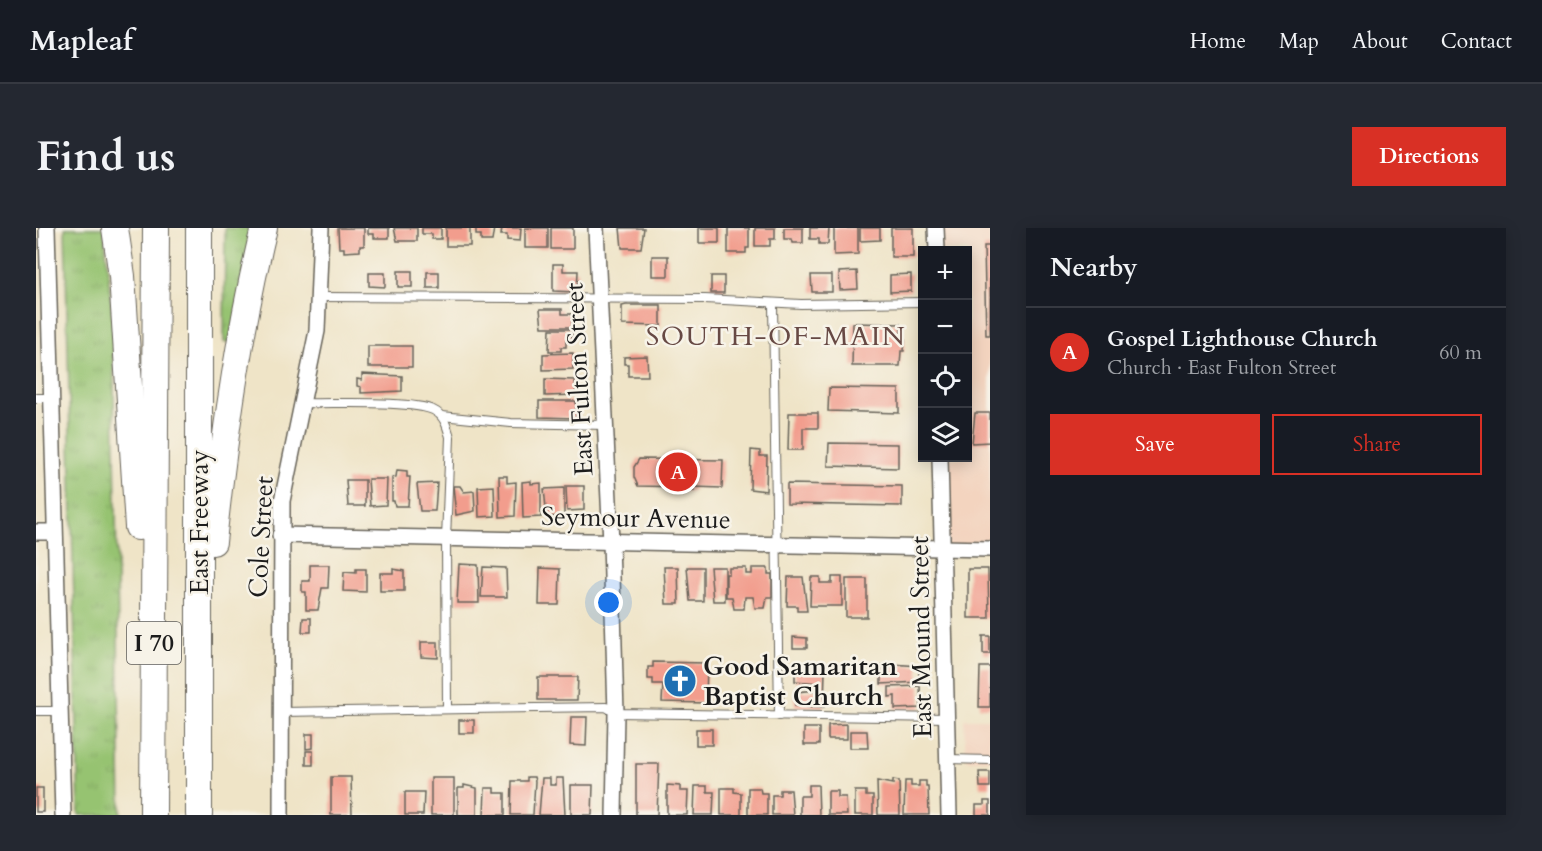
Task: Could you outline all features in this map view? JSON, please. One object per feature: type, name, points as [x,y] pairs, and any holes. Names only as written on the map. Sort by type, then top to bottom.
[{"type":"highway","points":[[116,228],[153,752]]},
{"type":"highway","name":"East Freeway","points":[[153,811],[156,228]]},
{"type":"highway","name":"East Freeway","points":[[199,228],[199,811]]},
{"type":"highway","points":[[200,662],[226,432],[254,270],[264,228]]},
{"type":"street","points":[[46,228],[43,398],[54,532],[63,815]]},
{"type":"street","name":"Cole Street","points":[[281,815],[280,535],[282,501],[317,331],[321,228]]},
{"type":"street","name":"East Fulton Street","points":[[596,228],[611,542],[616,713],[614,815]]},
{"type":"street","points":[[936,228],[936,246]]},
{"type":"street","name":"East Mound Street","points":[[940,462],[950,815]]},
{"type":"street","points":[[36,532],[54,532]]},
{"type":"street","name":"Seymour Avenue","points":[[280,535],[990,549]]},
{"type":"lane","points":[[319,297],[705,299],[773,304],[918,303]]},
{"type":"lane","points":[[773,304],[779,716]]},
{"type":"lane","points":[[303,403],[418,406],[442,416],[511,423],[605,424]]},
{"type":"lane","points":[[442,416],[450,436],[446,539],[447,710]]},
{"type":"lane","points":[[281,712],[606,707],[616,713],[947,718]]},
{"type":"lane","points":[[36,711],[60,711]]},
{"type":"lane","points":[[948,759],[990,760]]},
{"type":"shaded area","points":[[938,228],[990,228],[990,548],[943,547],[942,462],[972,462],[972,246],[938,246]]},
{"type":"shaded area","points":[[964,719],[990,719],[990,760],[966,760]]},
{"type":"green space","points":[[65,228],[104,228],[113,324],[121,815],[79,815]]},
{"type":"green space","points":[[225,228],[254,228],[231,342],[224,342]]},
{"type":"building","points":[[338,228],[364,228],[364,246],[360,246],[360,251],[344,252],[344,248],[339,248]]},
{"type":"building","points":[[368,228],[389,228],[389,238],[374,238],[374,234],[368,234]]},
{"type":"building","points":[[394,228],[417,228],[417,241],[397,241]]},
{"type":"building","points":[[422,228],[441,228],[441,239],[432,239],[432,234],[422,234]]},
{"type":"building","points":[[446,228],[470,228],[470,246],[446,246]]},
{"type":"building","points":[[476,228],[494,228],[492,241],[481,241],[481,235],[476,235]]},
{"type":"building","points":[[502,228],[521,228],[520,241],[507,240],[507,235],[501,235]]},
{"type":"building","points":[[525,228],[548,228],[548,248],[525,248]]},
{"type":"building","points":[[551,228],[573,228],[573,249],[551,249]]},
{"type":"building","points":[[620,228],[644,228],[641,248],[622,248]]},
{"type":"building","points":[[699,228],[719,228],[719,243],[699,243]]},
{"type":"building","points":[[728,228],[749,228],[749,248],[746,248],[746,253],[728,253]]},
{"type":"building","points":[[755,228],[775,228],[775,239],[770,239],[770,246],[755,246]]},
{"type":"building","points":[[784,228],[803,228],[803,243],[793,243],[792,239],[784,239]]},
{"type":"building","points":[[810,228],[829,228],[828,244],[819,244],[819,239],[810,239]]},
{"type":"building","points":[[834,228],[858,228],[858,254],[834,255]]},
{"type":"building","points":[[860,228],[880,228],[880,240],[860,241]]},
{"type":"building","points":[[891,228],[913,228],[913,257],[891,257]]},
{"type":"building","points":[[984,246],[990,246],[990,335],[986,335]]},
{"type":"building","points":[[652,256],[668,256],[668,276],[652,276]]},
{"type":"building","points":[[553,264],[563,264],[563,271],[578,271],[577,292],[553,291]]},
{"type":"building","points":[[398,271],[412,271],[412,287],[398,287]]},
{"type":"building","points":[[857,271],[858,289],[840,290],[839,272]]},
{"type":"building","points":[[427,272],[439,272],[439,288],[427,288]]},
{"type":"building","points":[[369,273],[385,273],[385,287],[369,286]]},
{"type":"building","points":[[911,274],[911,291],[890,292],[890,275]]},
{"type":"building","points":[[811,275],[832,275],[832,292],[812,292]]},
{"type":"building","points":[[711,276],[724,276],[724,293],[711,293]]},
{"type":"building","points":[[661,305],[661,326],[622,325],[622,306]]},
{"type":"building","points":[[540,309],[562,309],[562,314],[572,314],[572,327],[542,327]]},
{"type":"building","points":[[853,323],[901,324],[901,339],[905,339],[900,366],[852,366]]},
{"type":"building","points":[[550,329],[572,329],[572,340],[566,340],[566,347],[561,347],[561,351],[549,351]]},
{"type":"building","points":[[368,346],[412,346],[412,367],[368,367]]},
{"type":"building","points":[[573,353],[573,369],[543,370],[543,354]]},
{"type":"building","points":[[647,356],[648,376],[628,376],[628,364],[624,364],[624,357]]},
{"type":"building","points":[[362,374],[402,376],[402,391],[361,393],[361,387],[357,386],[357,379],[362,380]]},
{"type":"building","points":[[545,379],[575,380],[576,395],[545,396]]},
{"type":"building","points":[[829,388],[899,389],[899,413],[828,411]]},
{"type":"building","points":[[539,401],[576,401],[576,418],[539,417]]},
{"type":"building","points":[[789,413],[818,413],[818,428],[803,428],[803,450],[788,450]]},
{"type":"building","points":[[975,413],[990,413],[990,442],[972,443]]},
{"type":"building","points":[[829,443],[898,444],[898,468],[828,466]]},
{"type":"building","points":[[751,450],[760,451],[760,456],[767,456],[766,491],[750,489]]},
{"type":"building","points":[[639,459],[723,460],[722,488],[694,487],[694,491],[684,491],[684,487],[638,486],[634,477],[634,467]]},
{"type":"building","points":[[397,470],[407,471],[407,477],[410,477],[408,506],[395,506],[392,501],[392,478],[396,477]]},
{"type":"building","points":[[499,476],[507,476],[507,483],[516,482],[515,516],[500,517]]},
{"type":"building","points":[[368,479],[387,479],[386,505],[370,506]]},
{"type":"building","points":[[346,480],[365,480],[365,506],[348,506]]},
{"type":"building","points":[[531,481],[531,484],[541,483],[541,517],[523,518],[522,482]]},
{"type":"building","points":[[437,483],[435,511],[420,511],[417,484]]},
{"type":"building","points":[[787,484],[902,486],[902,506],[787,504]]},
{"type":"building","points":[[453,486],[460,486],[464,492],[474,491],[475,511],[456,515]]},
{"type":"building","points":[[494,486],[495,516],[479,517],[478,487]]},
{"type":"building","points":[[566,486],[584,486],[584,510],[567,511]]},
{"type":"building","points":[[564,488],[564,516],[547,517],[544,489]]},
{"type":"building","points":[[459,564],[478,565],[479,603],[457,603]]},
{"type":"building","points":[[310,565],[329,565],[328,588],[322,588],[318,610],[306,610],[306,592],[302,592],[302,581],[310,581]]},
{"type":"building","points":[[483,567],[506,568],[507,597],[481,597]]},
{"type":"building","points":[[664,567],[678,567],[679,604],[666,604]]},
{"type":"building","points":[[687,567],[703,567],[703,601],[690,601]]},
{"type":"building","points":[[710,567],[725,567],[725,601],[713,601]]},
{"type":"building","points":[[540,568],[560,569],[559,605],[539,605]]},
{"type":"building","points":[[729,568],[746,568],[746,574],[752,574],[752,568],[768,568],[768,574],[772,574],[772,597],[767,597],[765,608],[755,608],[753,597],[745,597],[744,609],[734,609],[732,597],[726,597],[726,574],[729,574]]},
{"type":"building","points":[[356,569],[366,569],[366,592],[343,591],[344,572],[356,573]]},
{"type":"building","points":[[393,569],[404,571],[404,591],[380,591],[380,573],[393,573]]},
{"type":"building","points":[[968,569],[988,569],[989,618],[968,618]]},
{"type":"building","points":[[788,577],[803,577],[807,611],[797,611],[797,606],[787,606]]},
{"type":"building","points":[[811,577],[820,577],[820,583],[832,583],[832,577],[842,577],[842,606],[810,606]]},
{"type":"building","points":[[846,579],[867,579],[867,617],[846,617]]},
{"type":"building","points":[[303,618],[311,618],[311,632],[302,632]]},
{"type":"building","points":[[983,636],[990,636],[990,654],[983,654]]},
{"type":"building","points":[[793,637],[807,638],[807,648],[793,648]]},
{"type":"building","points":[[421,642],[438,642],[438,658],[421,657]]},
{"type":"building","name":"Good Samaritan Baptist Church","points":[[653,662],[707,663],[706,703],[662,702],[663,684],[653,684],[653,679],[648,679],[648,667],[653,667]]},
{"type":"building","points":[[819,665],[825,671],[824,707],[795,706],[795,692],[818,690],[818,683],[795,681],[795,666]]},
{"type":"building","points":[[881,665],[919,666],[919,682],[881,684]]},
{"type":"building","points":[[980,667],[990,667],[990,707],[979,707]]},
{"type":"building","points":[[538,677],[578,677],[577,700],[538,700]]},
{"type":"building","points":[[920,686],[921,708],[895,709],[895,696],[889,697],[889,687]]},
{"type":"building","points":[[571,717],[587,717],[586,746],[570,745]]},
{"type":"building","points":[[459,720],[474,720],[474,733],[459,733]]},
{"type":"building","points":[[847,724],[847,739],[828,739],[828,725]]},
{"type":"building","points":[[804,728],[819,728],[819,745],[804,745]]},
{"type":"building","points":[[696,729],[712,729],[712,745],[696,745]]},
{"type":"building","points":[[850,731],[867,731],[868,748],[850,748]]},
{"type":"building","points":[[306,734],[313,734],[313,748],[306,749]]},
{"type":"building","points":[[306,751],[313,751],[313,765],[306,765]]},
{"type":"building","points":[[636,764],[659,764],[657,815],[636,815]]},
{"type":"building","points":[[979,772],[990,772],[990,787],[980,787]]},
{"type":"building","points":[[331,777],[351,777],[352,815],[331,815]]},
{"type":"building","points":[[527,777],[534,777],[535,781],[533,815],[511,815],[512,781],[527,781]]},
{"type":"building","points":[[431,778],[454,778],[454,815],[431,815]]},
{"type":"building","points":[[542,778],[550,778],[550,785],[556,785],[556,778],[563,778],[565,815],[539,815]]},
{"type":"building","points":[[893,780],[899,781],[900,815],[878,815],[877,781],[893,784]]},
{"type":"building","points":[[905,781],[911,781],[911,786],[919,786],[919,781],[926,781],[929,815],[904,815]]},
{"type":"building","points":[[464,785],[477,788],[477,815],[458,815],[458,788],[464,788]]},
{"type":"building","points":[[571,785],[593,785],[592,815],[571,815]]},
{"type":"building","points":[[667,785],[680,786],[680,791],[688,791],[687,815],[667,815]]},
{"type":"building","points":[[809,785],[818,785],[819,815],[800,815],[800,796],[809,796]]},
{"type":"building","points":[[695,786],[707,786],[707,792],[714,792],[713,815],[694,815]]},
{"type":"building","points":[[36,788],[43,788],[43,812],[36,812]]},
{"type":"building","points":[[485,788],[494,788],[494,793],[505,793],[505,815],[484,815]]},
{"type":"building","points":[[721,788],[734,788],[734,792],[741,793],[741,815],[721,815]]},
{"type":"building","points":[[748,788],[760,788],[761,793],[767,793],[767,815],[748,815]]},
{"type":"building","points":[[780,790],[791,790],[793,815],[772,815],[772,795],[780,795]]},
{"type":"building","points":[[828,791],[838,791],[838,797],[846,797],[847,815],[828,815]]},
{"type":"building","points":[[855,791],[866,791],[866,796],[873,796],[873,815],[855,815]]},
{"type":"building","points":[[405,792],[424,792],[423,815],[405,815]]},
{"type":"building","points":[[984,801],[990,801],[990,815],[976,815],[976,805],[984,805]]},
{"type":"place","name":"Gospel Lighthouse Church","points":[[678,472]]},
{"type":"place","name":"Good Samaritan Baptist Church","points":[[680,681]]},
{"type":"district","name":"SOUTH-OF-MAIN","points":[[776,336]]}]
